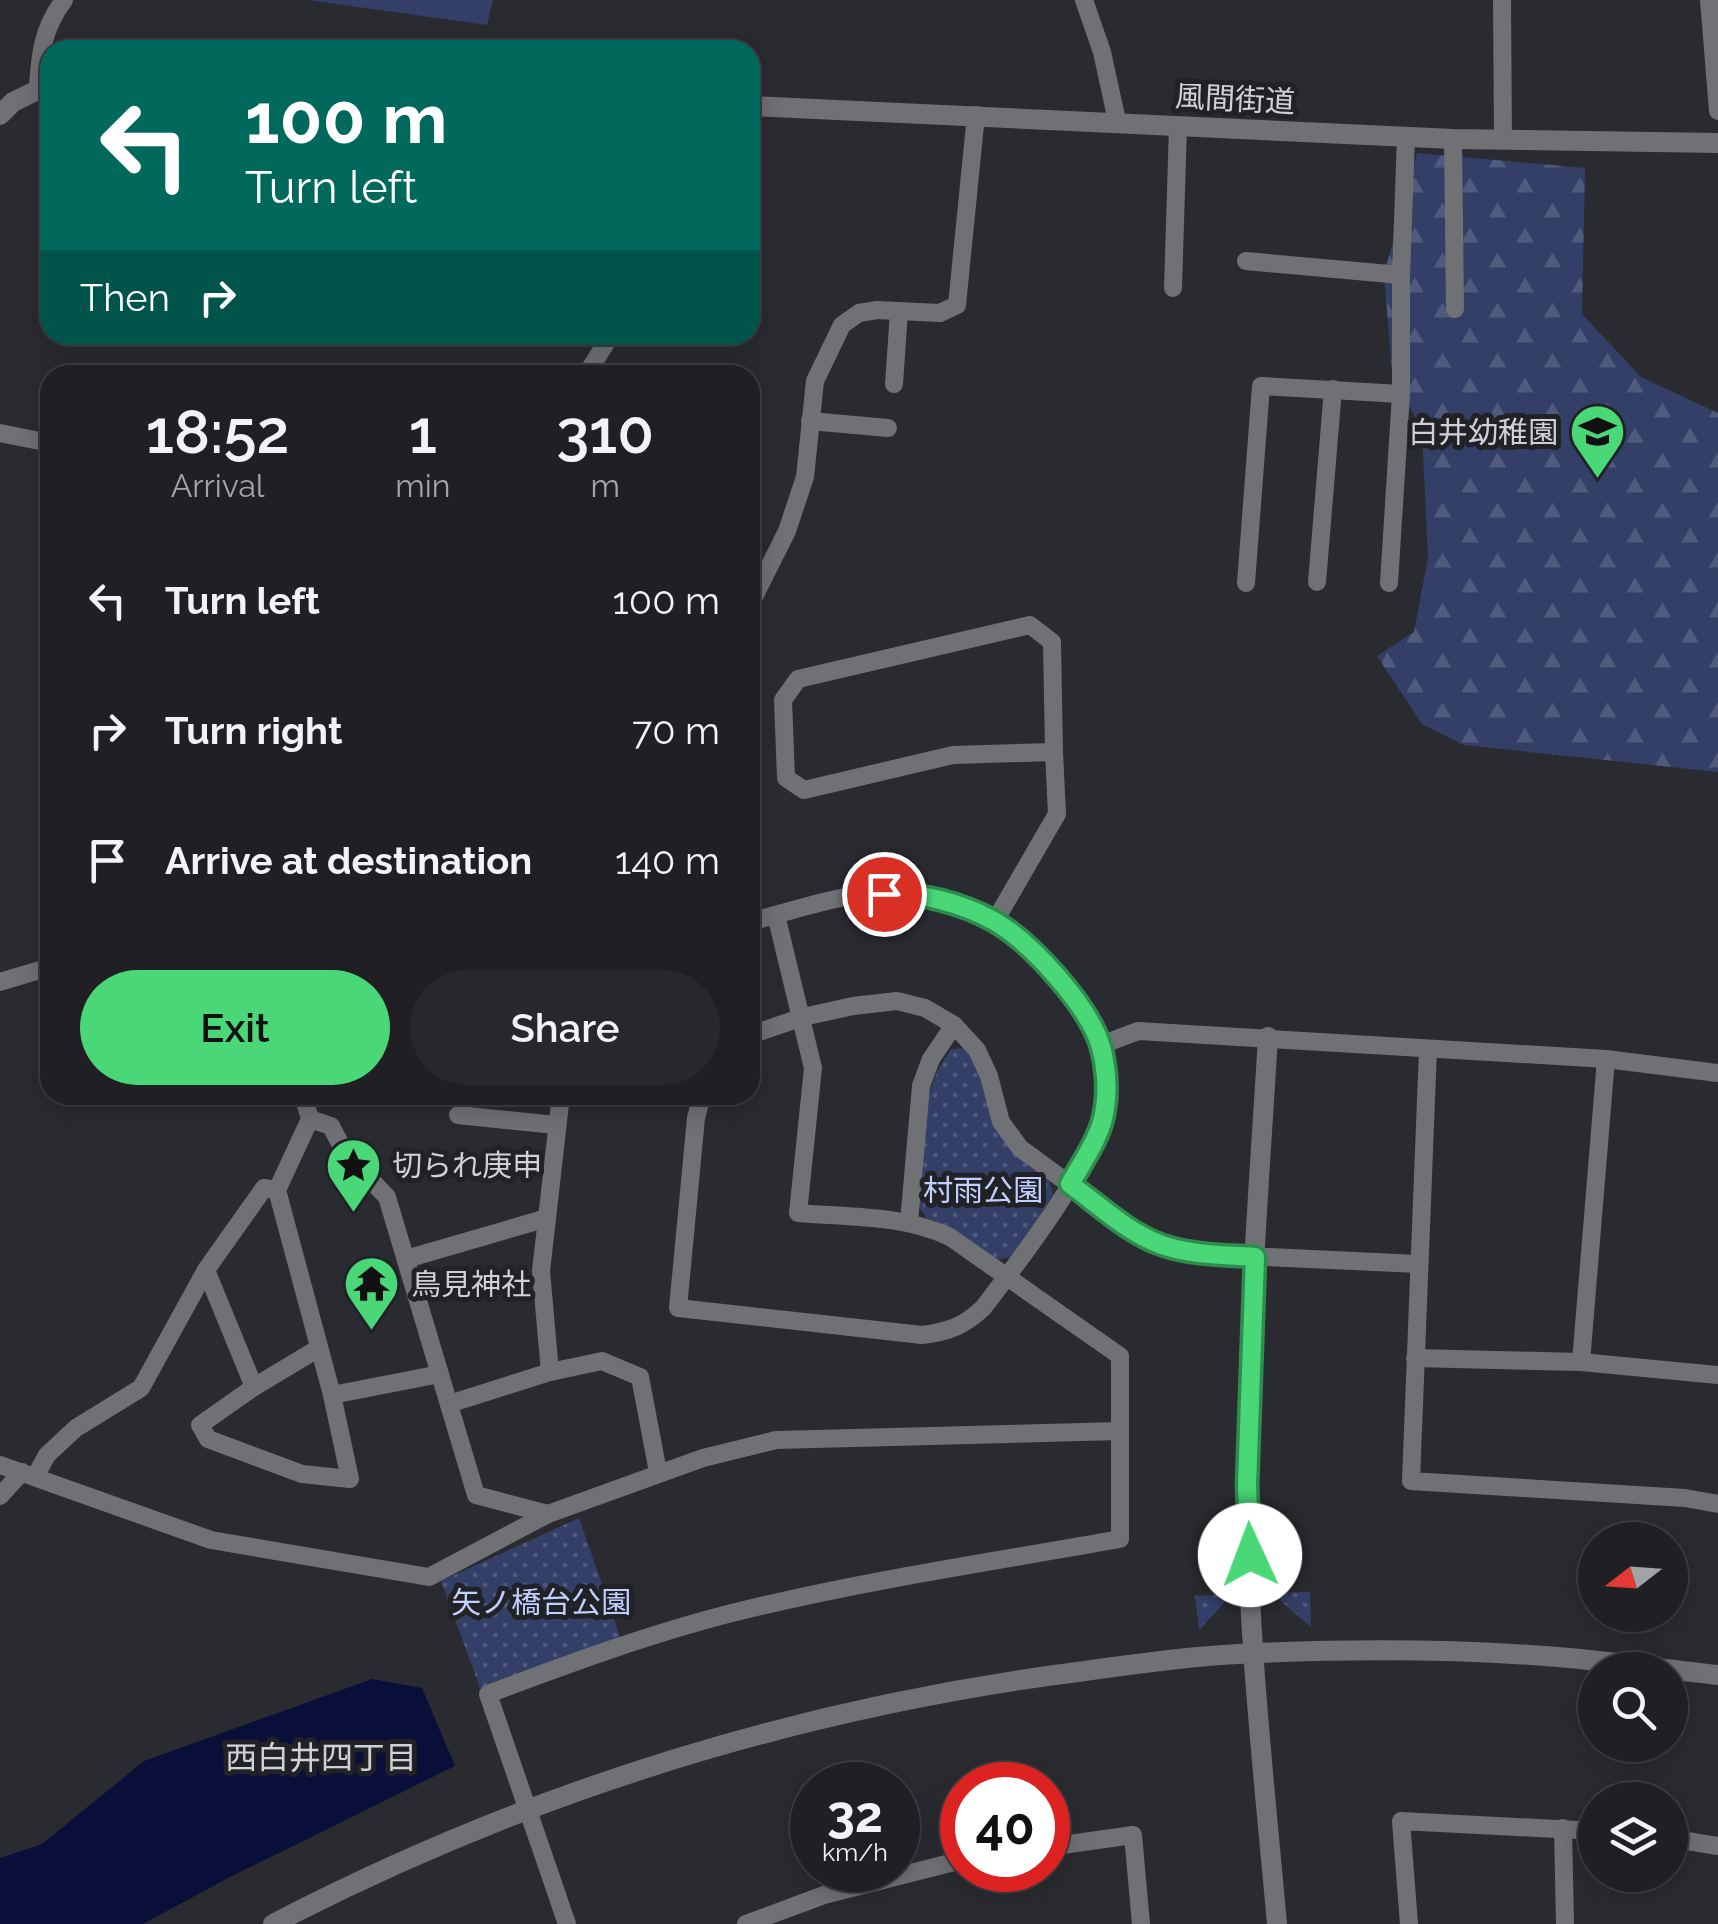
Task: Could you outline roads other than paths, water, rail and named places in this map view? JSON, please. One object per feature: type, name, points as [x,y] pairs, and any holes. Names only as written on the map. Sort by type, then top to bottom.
[{"type":"street","points":[[43,40],[64,0]]},
{"type":"street","points":[[1084,0],[1102,52],[1117,121]]},
{"type":"street","points":[[1502,0],[1503,140]]},
{"type":"street","points":[[1708,0],[1718,111]]},
{"type":"street","points":[[0,115],[12,102],[40,88]]},
{"type":"street","name":"風間街道","points":[[760,106],[1453,139],[1718,143]]},
{"type":"street","points":[[760,585],[787,531],[805,477],[816,381],[842,325],[859,313],[940,312],[957,305],[976,115]]},
{"type":"street","points":[[1172,288],[1178,126]]},
{"type":"street","points":[[1389,583],[1401,394],[1406,137]]},
{"type":"street","points":[[1453,139],[1455,309]]},
{"type":"street","points":[[1246,262],[1401,275]]},
{"type":"street","points":[[894,384],[899,311]]},
{"type":"street","points":[[1246,583],[1262,386],[1401,394]]},
{"type":"street","points":[[1317,582],[1333,389]]},
{"type":"street","points":[[810,420],[888,428]]},
{"type":"street","points":[[0,433],[40,441]]},
{"type":"street","points":[[994,921],[1056,814],[1052,642],[1030,625],[798,679],[783,700],[786,778],[804,790],[954,756],[1054,752]]},
{"type":"street","points":[[699,1105],[678,1308],[922,1335],[943,1333],[966,1324],[1007,1277],[1070,1184],[1105,1110],[1106,1076],[1100,1045],[1076,1002],[1038,957],[994,921],[953,904],[907,893],[860,895],[760,919]]},
{"type":"street","points":[[567,1924],[488,1694],[618,1646],[733,1613],[921,1574],[1120,1540],[1120,1356],[950,1238],[909,1222],[798,1213],[813,1068],[776,915]]},
{"type":"street","points":[[0,982],[40,969]]},
{"type":"street","points":[[760,1032],[853,1006],[897,1001],[926,1008],[954,1026],[977,1050],[990,1076],[1001,1122],[1020,1148],[1130,1228],[1160,1245],[1204,1254],[1418,1264]]},
{"type":"street","points":[[909,1222],[921,1086],[931,1059],[954,1026]]},
{"type":"street","points":[[1100,1045],[1138,1030],[1606,1059],[1718,1073]]},
{"type":"street","points":[[1268,1037],[1247,1486],[1276,1924]]},
{"type":"street","points":[[1428,1048],[1412,1481],[1684,1498],[1718,1504]]},
{"type":"street","points":[[1582,1362],[1606,1059]]},
{"type":"street","points":[[306,1105],[310,1119],[277,1190],[332,1394],[350,1480],[302,1474],[208,1440],[200,1425],[319,1348]]},
{"type":"street","points":[[550,1372],[541,1271],[559,1105]]},
{"type":"street","points":[[458,1115],[555,1124]]},
{"type":"street","points":[[310,1119],[331,1126],[345,1153],[387,1197],[476,1495],[548,1514]]},
{"type":"street","points":[[0,1496],[29,1475],[76,1428],[141,1388],[206,1270],[264,1188],[277,1190]]},
{"type":"street","points":[[406,1259],[547,1218]]},
{"type":"street","points":[[206,1270],[254,1387]]},
{"type":"street","points":[[1415,1358],[1582,1362],[1718,1375]]},
{"type":"street","points":[[449,1404],[550,1372],[602,1361],[640,1378],[658,1472]]},
{"type":"street","points":[[332,1394],[440,1374]]},
{"type":"street","points":[[0,1464],[211,1540],[429,1577],[548,1514],[734,1448],[776,1440],[1120,1431]]},
{"type":"street","points":[[274,1924],[351,1884],[528,1810],[711,1747],[891,1701],[1000,1682],[1255,1652],[1435,1651],[1548,1656],[1718,1675]]},
{"type":"street","points":[[1410,1924],[1401,1822],[1578,1829]]},
{"type":"street","points":[[1562,1828],[1565,1924]]},
{"type":"street","points":[[1070,1844],[1132,1836],[1141,1924]]},
{"type":"street","points":[[1688,1841],[1718,1846]]},
{"type":"street","points":[[746,1924],[824,1895],[940,1866]]},
{"type":"place","name":"白井幼稚園","points":[[1597,481]]},
{"type":"place","name":"切られ庚申","points":[[353,1214]]},
{"type":"place","name":"鳥見神社","points":[[372,1333]]},
{"type":"district","name":"西白井四丁目","points":[[321,1757]]},
{"type":"park label","name":"村雨公園","points":[[983,1190]]},
{"type":"park label","name":"矢ノ橋台公園","points":[[541,1602]]}]
